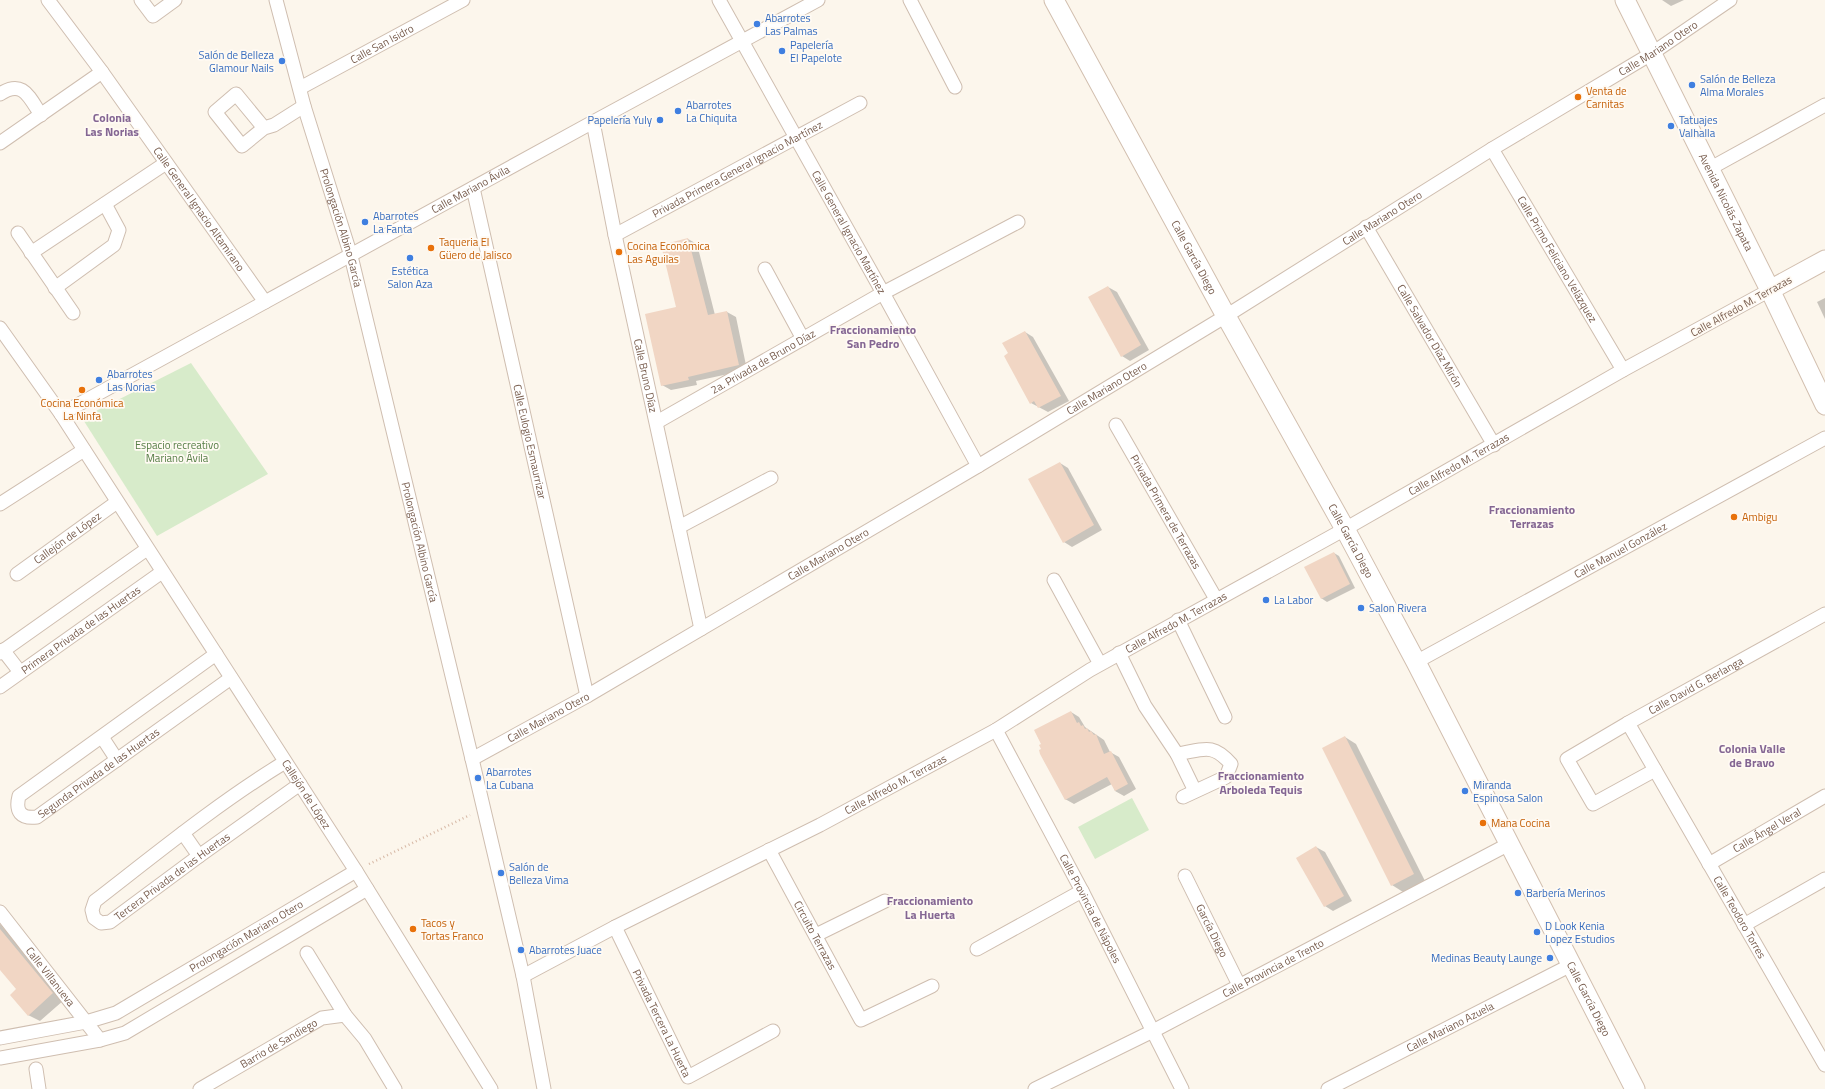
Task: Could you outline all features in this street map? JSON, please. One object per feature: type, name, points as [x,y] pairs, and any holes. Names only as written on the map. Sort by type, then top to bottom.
[{"type":"street","name":"Calle General Ignacio Altamirano","points":[[48,0],[102,72],[265,302]]},
{"type":"street","points":[[141,0],[153,16],[175,0]]},
{"type":"street","name":"Prolongación Albino García","points":[[276,0],[304,106],[351,256],[523,976],[544,1089]]},
{"type":"street","name":"Calle San Isidro","points":[[300,88],[463,0]]},
{"type":"street","name":"Calle General Ignacio Martínez","points":[[719,0],[978,466]]},
{"type":"street","name":"Calle Mariano Ávila","points":[[61,414],[818,0]]},
{"type":"street","points":[[910,0],[955,87]]},
{"type":"street","name":"Calle García Diego","points":[[1054,0],[1226,316],[1345,529],[1416,662],[1635,1089]]},
{"type":"street","name":"Avenida Nicolás Zapata","points":[[1625,0],[1770,290],[1825,405]]},
{"type":"street","name":"Calle Mariano Otero","points":[[472,759],[587,696],[978,466],[1226,316],[1492,148],[1651,54],[1730,0]]},
{"type":"street","points":[[0,143],[102,72]]},
{"type":"street","points":[[0,94],[8,89],[18,88],[26,93],[41,115]]},
{"type":"street","name":"Privada Primera General Ignacio Martínez","points":[[615,235],[860,103]]},
{"type":"street","points":[[1709,169],[1825,105]]},
{"type":"street","points":[[264,128],[274,125],[304,106]]},
{"type":"street","name":"Calle Bruno Díaz","points":[[593,122],[615,235],[701,629]]},
{"type":"street","name":"Calle Primo Feliciano Velázquez","points":[[1492,148],[1623,370]]},
{"type":"street","points":[[32,254],[166,163]]},
{"type":"street","name":"Calle Eulogio Esmaurrizar","points":[[473,188],[587,696]]},
{"type":"street","points":[[55,288],[114,245],[119,230],[105,204]]},
{"type":"street","name":"2a. Privada de Bruno Díaz","points":[[656,422],[883,293],[1018,222]]},
{"type":"street","name":"Calle Salvador Díaz Mirón","points":[[1366,227],[1494,445]]},
{"type":"street","points":[[18,233],[73,313]]},
{"type":"street","name":"Calle Alfredo M. Terrazas","points":[[523,976],[615,927],[820,825],[996,730],[1119,653],[1345,529],[1623,370],[1825,260]]},
{"type":"street","points":[[765,269],[803,339]]},
{"type":"street","name":"Callejón de López","points":[[0,328],[61,414],[300,784],[356,871],[491,1089]]},
{"type":"street","name":"Privada Primera de Terrazas","points":[[1116,425],[1216,599]]},
{"type":"street","name":"Calle Manuel González","points":[[1416,662],[1825,438]]},
{"type":"street","points":[[0,504],[84,450]]},
{"type":"street","points":[[679,526],[771,478]]},
{"type":"street","name":"Callejón de López","points":[[16,574],[117,502]]},
{"type":"street","points":[[20,672],[2,651],[147,549]]},
{"type":"street","name":"Primera Privada de las Huertas","points":[[0,688],[20,672],[162,572]]},
{"type":"street","points":[[1054,580],[1100,664]]},
{"type":"street","name":"Calle David G. Berlanga","points":[[1655,770],[1593,804],[1567,759],[1628,723],[1825,614]]},
{"type":"street","points":[[1178,620],[1225,717]]},
{"type":"street","points":[[1119,653],[1145,706],[1177,754],[1195,791]]},
{"type":"street","name":"Segunda Privada de las Huertas","points":[[216,654],[19,796],[17,805],[20,813],[28,818],[37,817],[231,678]]},
{"type":"street","name":"Calle Teodoro Torres","points":[[1628,723],[1825,1065]]},
{"type":"street","name":"Calle Provincia de Nápoles","points":[[996,730],[1082,891],[1182,1089]]},
{"type":"street","points":[[102,737],[117,760]]},
{"type":"street","points":[[1177,754],[1210,749],[1222,753],[1231,764],[1226,777],[1183,797]]},
{"type":"street","name":"Tercera Privada de las Huertas","points":[[285,762],[254,781],[182,833],[95,901],[92,910],[94,918],[102,923],[110,922],[300,784]]},
{"type":"street","name":"Calle Ángel Veral","points":[[1709,864],[1825,796]]},
{"type":"street","points":[[182,833],[199,856]]},
{"type":"street","name":"Calle Provincia de Trento","points":[[1035,1089],[1153,1031],[1509,844]]},
{"type":"street","name":"Circuito Terrazas","points":[[769,850],[861,1020],[932,986]]},
{"type":"street","name":"Prolongación Mariano Otero","points":[[0,1038],[86,1022],[116,1013],[356,871]]},
{"type":"street","name":"García Diego","points":[[1185,876],[1239,985]]},
{"type":"street","points":[[1744,925],[1825,879]]},
{"type":"street","name":"Prolongación Mariano Otero","points":[[0,1058],[100,1040],[125,1033],[367,889]]},
{"type":"street","points":[[977,949],[1082,891]]},
{"type":"street","points":[[816,935],[885,901]]},
{"type":"street","name":"Calle Villanueva","points":[[0,912],[100,1040]]},
{"type":"street","name":"Privada Tercera La Huerta","points":[[615,927],[688,1076],[773,1031]]},
{"type":"street","points":[[307,953],[345,1015],[365,1039],[395,1089]]},
{"type":"street","name":"Calle Mariano Azuela","points":[[1328,1089],[1571,965]]},
{"type":"street","name":"Barrio de Sandiego","points":[[200,1089],[322,1018],[345,1015]]},
{"type":"street","points":[[36,1069],[39,1089]]},
{"type":"path","points":[[356,871],[484,808]]},
{"type":"green space","name":"Espacio recreativo Mariano Ávila","points":[[191,363],[268,474],[157,536],[82,418]]},
{"type":"green space","points":[[1132,798],[1149,830],[1095,859],[1078,827]]},
{"type":"building","points":[[688,238],[708,315],[727,311],[739,365],[688,377],[689,380],[661,386],[645,314],[676,307],[661,245]]},
{"type":"building","points":[[1108,286],[1141,345],[1121,357],[1088,297]]},
{"type":"building","points":[[1025,331],[1061,396],[1038,408],[1034,401],[1030,404],[1004,356],[1008,353],[1002,343]]},
{"type":"building","points":[[1060,462],[1094,525],[1063,543],[1028,479]]},
{"type":"building","points":[[1334,552],[1350,584],[1321,599],[1304,567]]},
{"type":"building","points":[[1071,711],[1077,723],[1079,722],[1081,726],[1083,725],[1085,729],[1087,728],[1089,732],[1091,731],[1094,735],[1096,734],[1104,754],[1111,751],[1128,784],[1115,791],[1107,777],[1065,800],[1040,754],[1039,750],[1041,749],[1039,745],[1041,744],[1034,730]]},
{"type":"building","points":[[1345,736],[1414,874],[1391,886],[1322,748]]},
{"type":"building","points":[[1316,846],[1344,896],[1324,907],[1296,858]]},
{"type":"building","points":[[0,929],[53,993],[28,1016],[10,995],[16,989],[0,970]]},
{"type":"place","name":"Abarrotes Las Palmas","points":[[757,24]]},
{"type":"place","name":"Papelería El Papelote","points":[[782,51]]},
{"type":"place","name":"Salón de Belleza Glamour Nails","points":[[282,61]]},
{"type":"place","name":"Salón de Belleza Alma Morales","points":[[1692,85]]},
{"type":"place","name":"Venta de Carnitas","points":[[1578,97]]},
{"type":"place","name":"Abarrotes La Chiquita","points":[[678,111]]},
{"type":"place","name":"Papelería Yuly","points":[[660,120]]},
{"type":"place","name":"Tatuajes Valhalla","points":[[1671,126]]},
{"type":"place","name":"Abarrotes La Fanta","points":[[365,222]]},
{"type":"place","name":"Taqueria El Güero de Jalisco","points":[[431,248]]},
{"type":"place","name":"Cocina Económica Las Aguilas","points":[[619,252]]},
{"type":"place","name":"Estética Salon Aza","points":[[410,258]]},
{"type":"place","name":"Abarrotes Las Norias","points":[[99,380]]},
{"type":"place","name":"Cocina Económica La Ninfa","points":[[82,390]]},
{"type":"place","name":"Ambigu","points":[[1734,517]]},
{"type":"place","name":"La Labor","points":[[1266,600]]},
{"type":"place","name":"Salon Rivera","points":[[1361,608]]},
{"type":"place","name":"Abarrotes La Cubana","points":[[478,778]]},
{"type":"place","name":"Miranda Espinosa Salon","points":[[1465,791]]},
{"type":"place","name":"Mana Cocina","points":[[1483,823]]},
{"type":"place","name":"Salón de Belleza Vima","points":[[501,873]]},
{"type":"place","name":"Barbería Merinos","points":[[1518,893]]},
{"type":"place","name":"Tacos y Tortas Franco","points":[[413,929]]},
{"type":"place","name":"D Look Kenia Lopez Estudios","points":[[1537,932]]},
{"type":"place","name":"Abarrotes Juace","points":[[521,950]]},
{"type":"place","name":"Medinas Beauty Launge","points":[[1550,958]]},
{"type":"district","name":"Colonia Las Norias","points":[[112,125]]},
{"type":"district","name":"Fraccionamiento San Pedro","points":[[873,337]]},
{"type":"district","name":"Fraccionamiento Terrazas","points":[[1532,517]]},
{"type":"district","name":"Colonia Valle de Bravo","points":[[1752,756]]},
{"type":"district","name":"Fraccionamiento Arboleda Tequis","points":[[1261,783]]},
{"type":"district","name":"Fraccionamiento La Huerta","points":[[930,908]]}]
